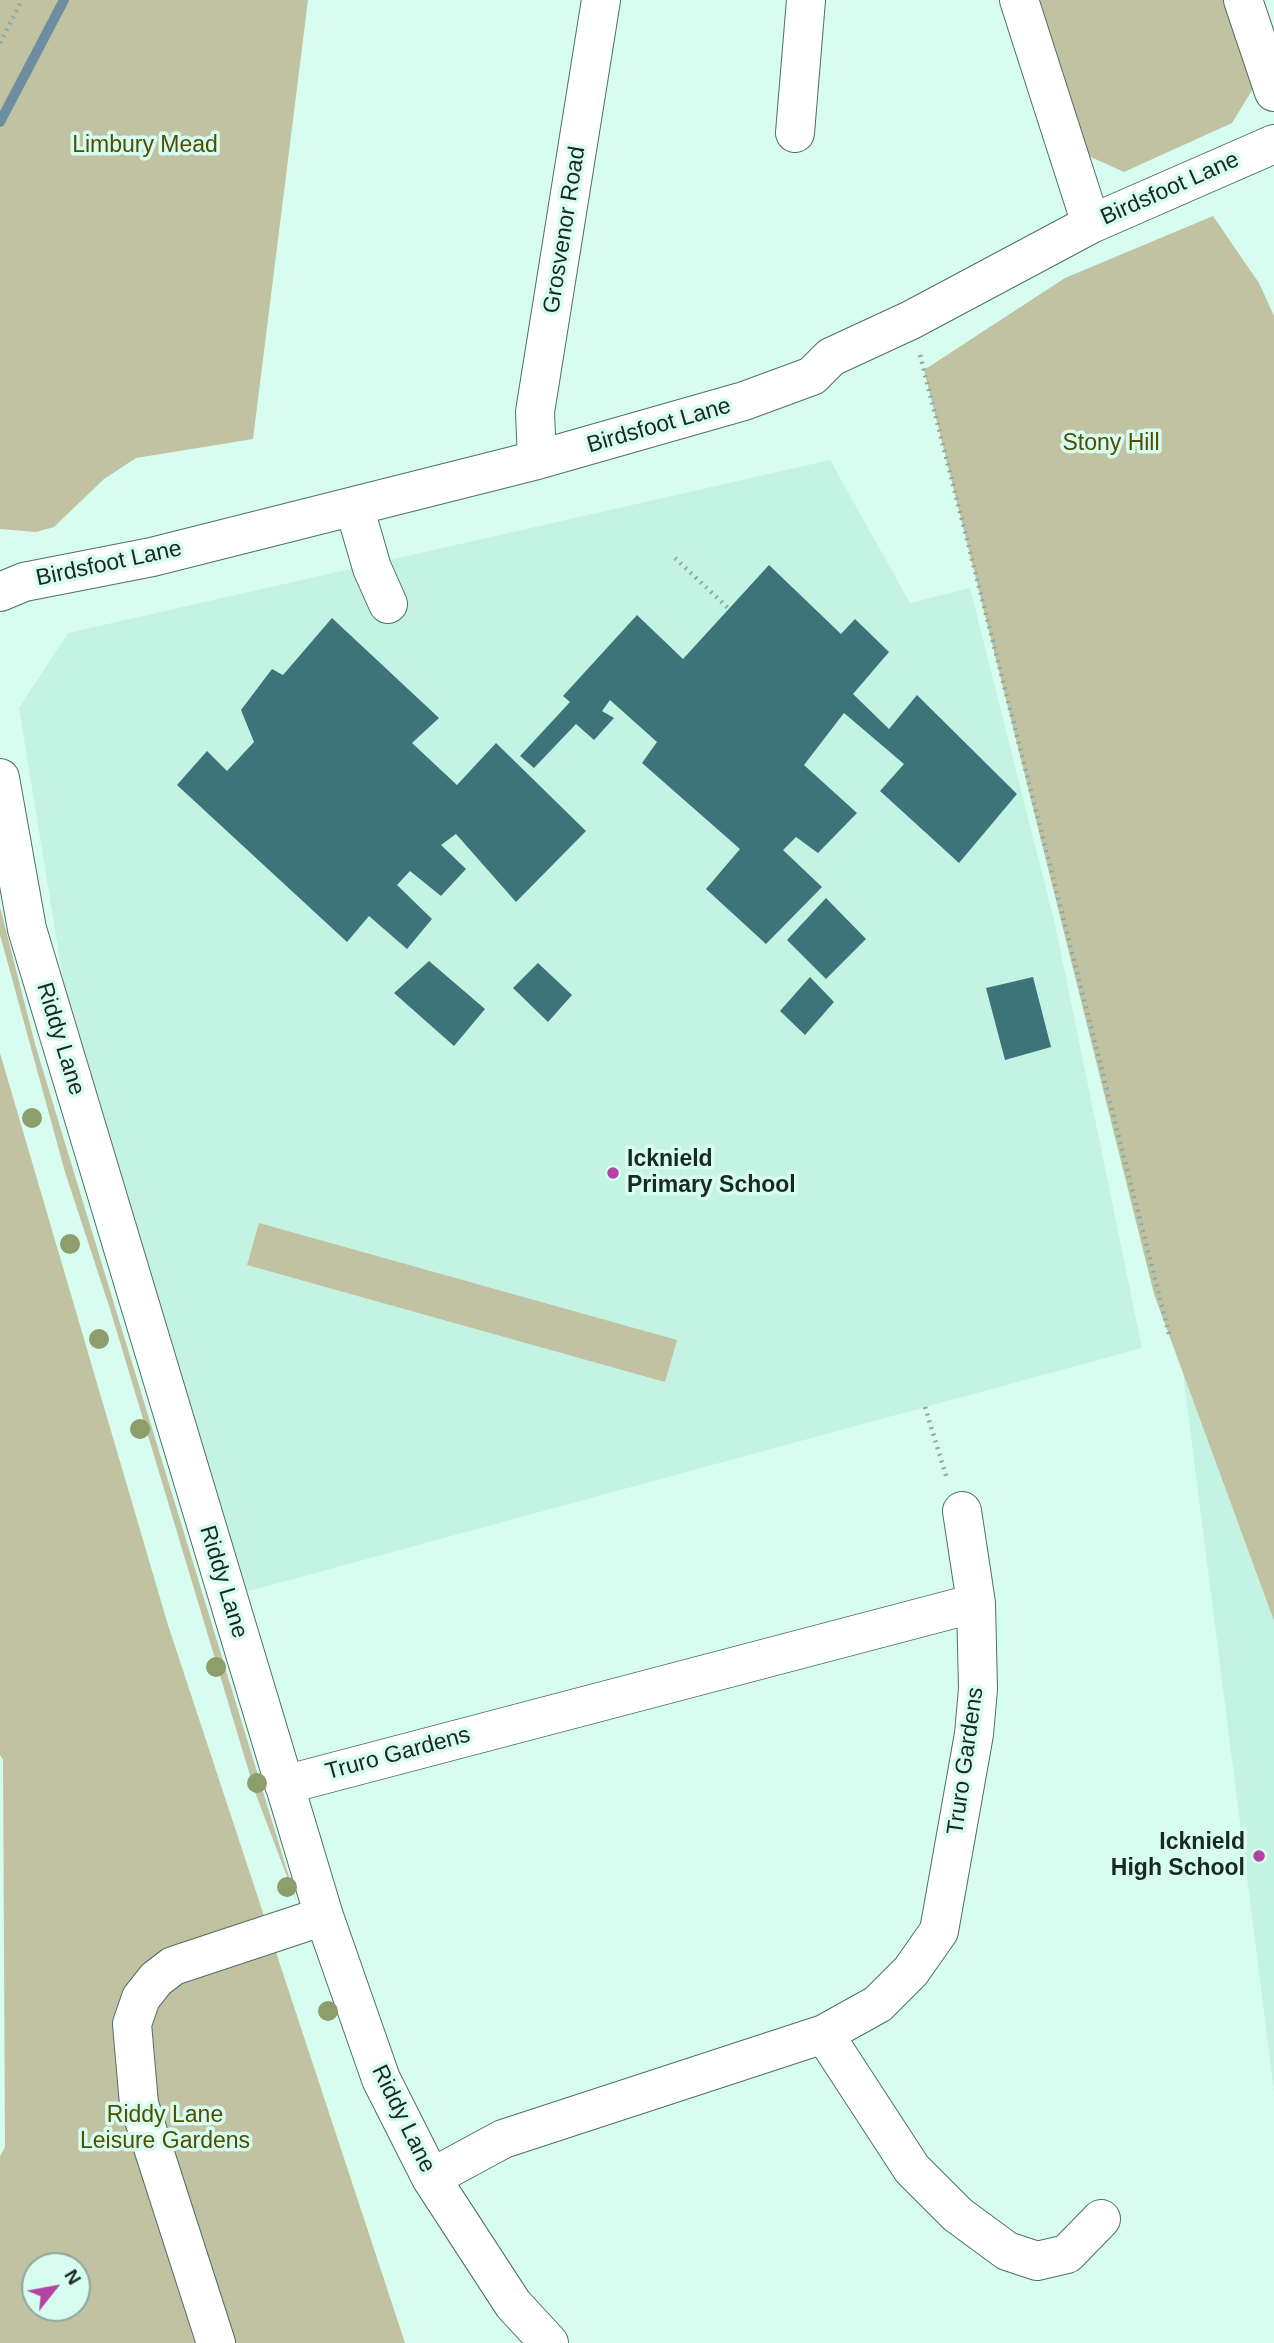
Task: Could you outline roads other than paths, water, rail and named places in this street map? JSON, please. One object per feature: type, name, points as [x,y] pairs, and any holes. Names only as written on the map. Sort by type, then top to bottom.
[{"type":"street","name":"Grosvenor Road","points":[[537,460],[535,412],[601,0]]},
{"type":"street","points":[[795,133],[806,0]]},
{"type":"street","points":[[1019,0],[1091,224]]},
{"type":"street","points":[[1243,0],[1274,92]]},
{"type":"street","name":"Birdsfoot Lane","points":[[0,592],[24,582],[152,557],[537,460],[657,428],[812,376],[831,357],[911,320],[1091,224],[1274,144]]},
{"type":"street","points":[[354,506],[372,568],[388,604]]},
{"type":"street","name":"Riddy Lane","points":[[0,778],[27,929],[324,1916],[381,2079],[431,2178],[513,2304],[549,2343]]},
{"type":"street","points":[[962,1511],[976,1603]]},
{"type":"street","name":"Truro Gardens","points":[[284,1785],[976,1603],[978,1689],[974,1734],[939,1931],[911,1971],[878,2004],[824,2034],[503,2139],[431,2178]]},
{"type":"street","points":[[216,2343],[139,2104],[132,2024],[141,1998],[156,1979],[173,1966],[324,1916]]},
{"type":"street","points":[[824,2034],[912,2169],[958,2215],[1007,2251],[1037,2261],[1067,2254],[1101,2219]]},
{"type":"waterway","points":[[0,122],[64,0]]},
{"type":"place","name":"Icknield Primary School","points":[[613,1173]]},
{"type":"place","name":"Icknield High School","points":[[1259,1856]]},
{"type":"park label","name":"Limbury Mead","points":[[145,146]]},
{"type":"park label","name":"Stony Hill","points":[[1111,444]]},
{"type":"park label","name":"Riddy Lane Leisure Gardens","points":[[165,2129]]}]
